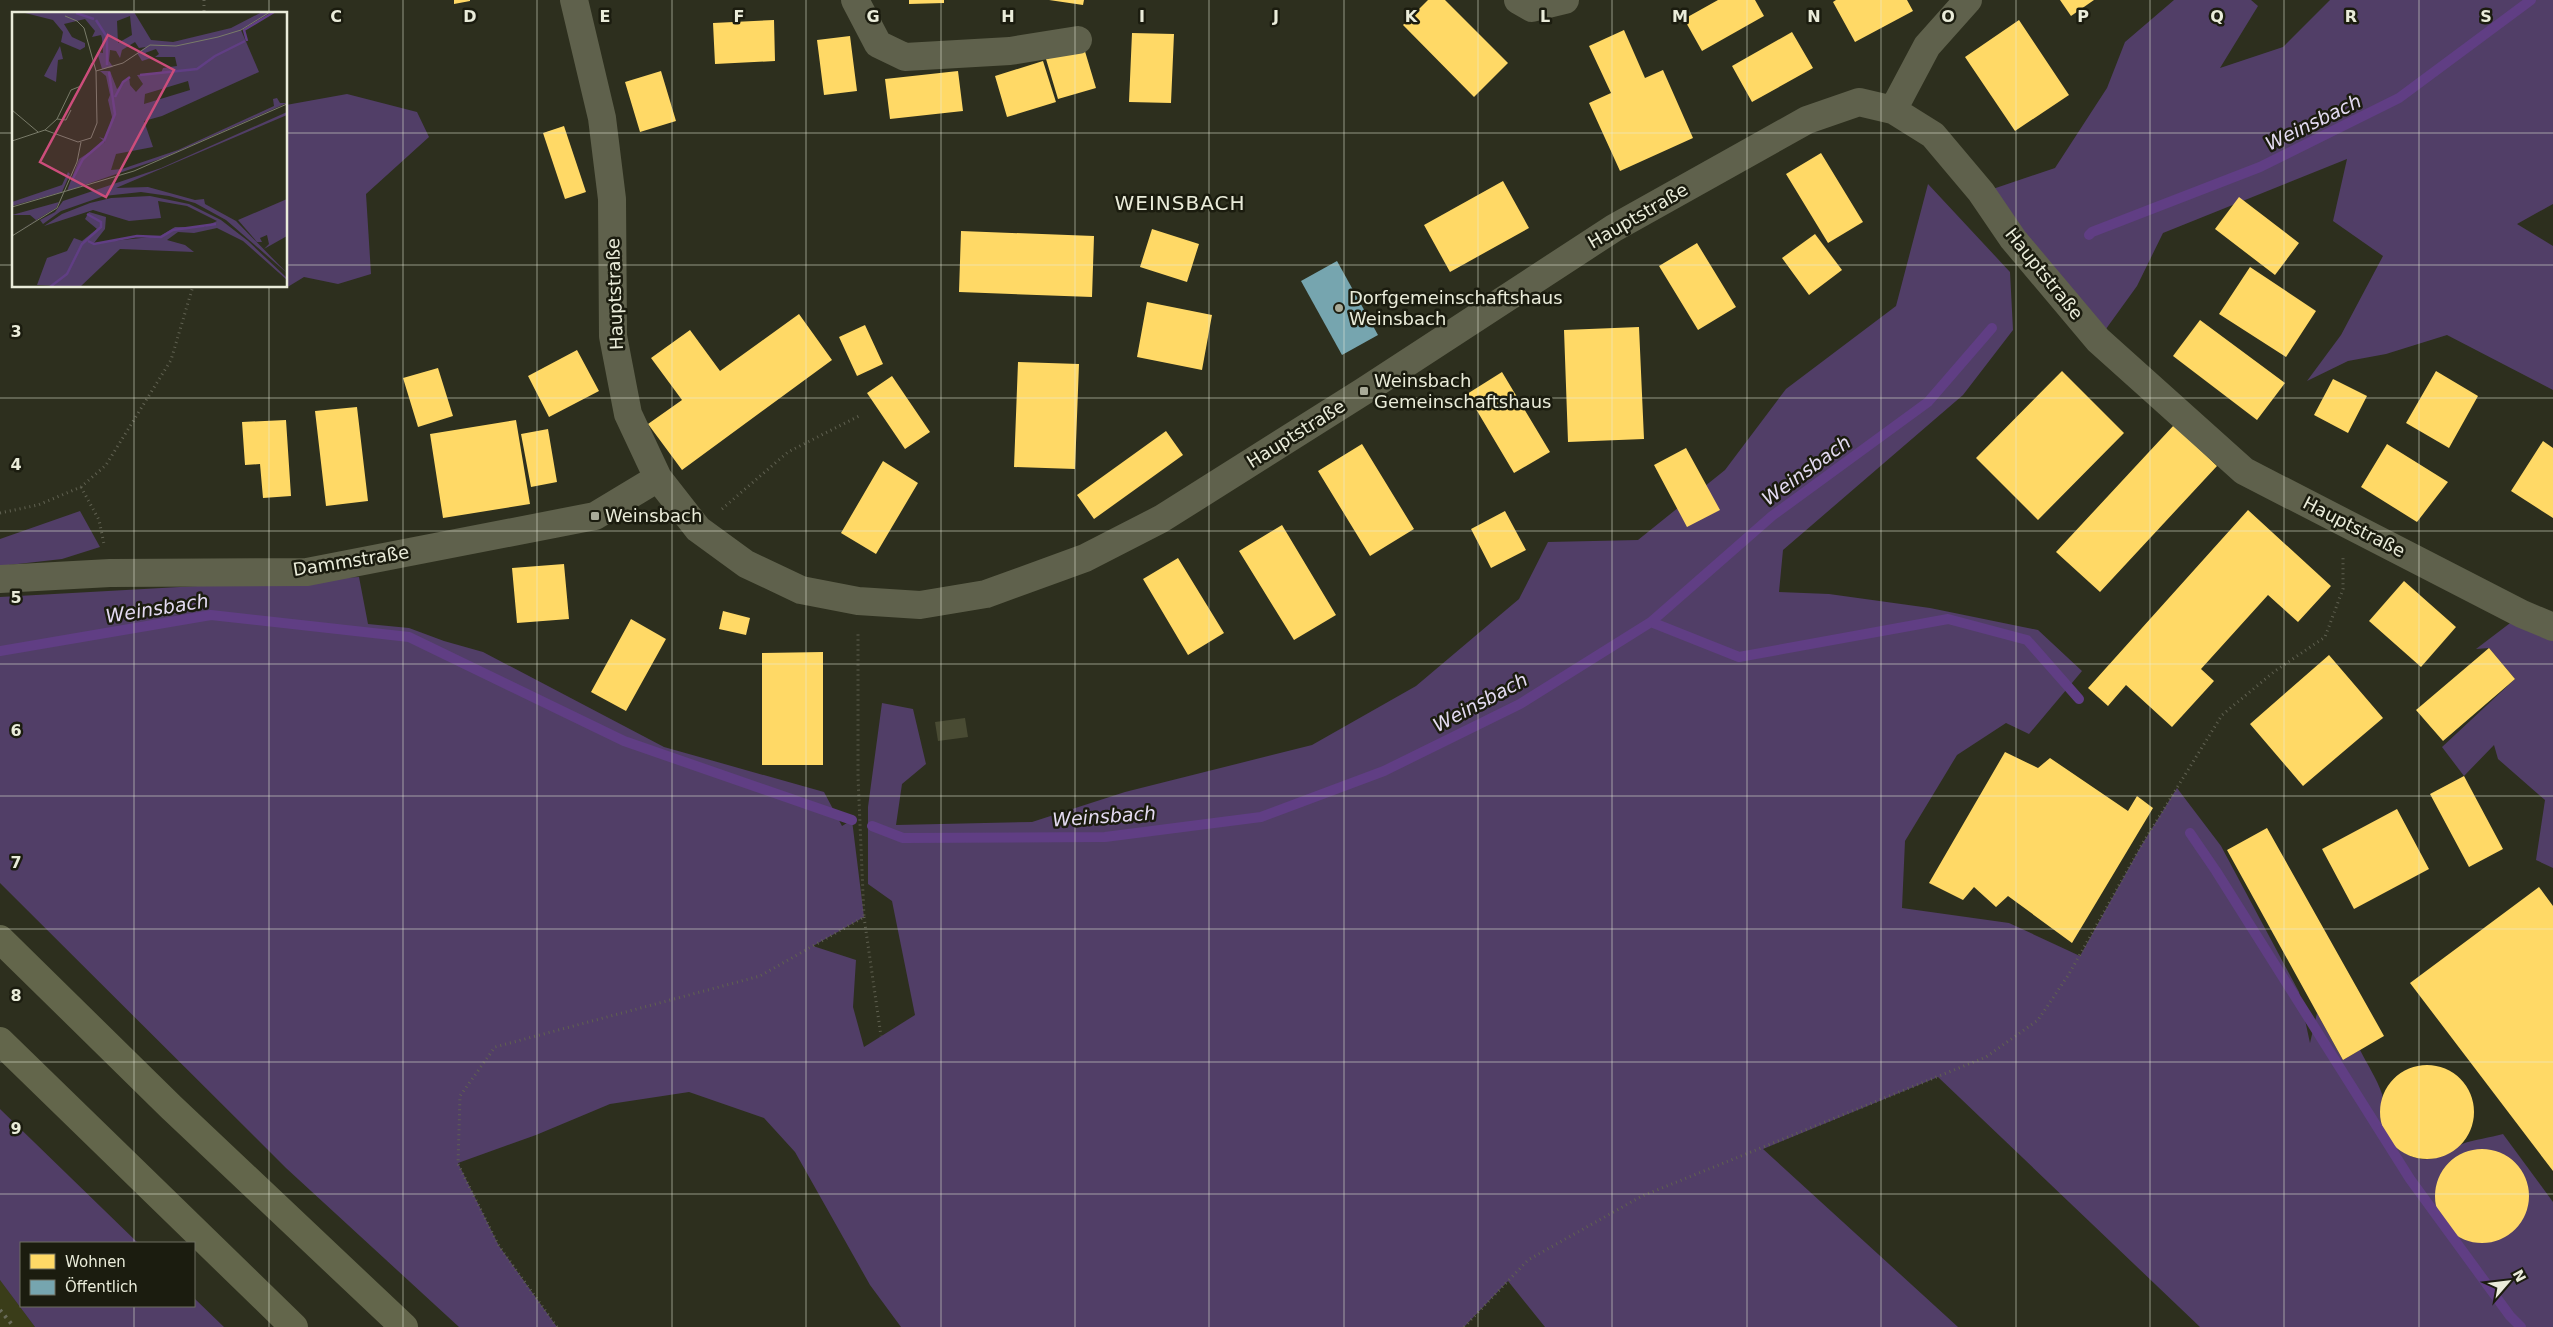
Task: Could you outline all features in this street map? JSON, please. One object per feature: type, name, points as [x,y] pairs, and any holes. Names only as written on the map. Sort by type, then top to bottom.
[{"type":"highway","points":[[0,939],[171,1107],[404,1327]]},
{"type":"highway","points":[[0,1041],[294,1327]]},
{"type":"street","name":"Hauptstraße","points":[[574,0],[602,118],[612,199],[613,336],[628,414],[658,478],[698,529],[746,564],[801,590],[858,602],[920,605],[986,594],[1085,558],[1161,519],[1364,392],[1614,228],[1798,125],[1858,102],[1893,110],[1933,134],[1981,192],[2013,239],[2098,340],[2244,471],[2522,614],[2553,627]]},
{"type":"street","points":[[855,0],[878,44],[905,57],[1010,51],[1078,40]]},
{"type":"street","points":[[1518,0],[1532,8],[1565,0]]},
{"type":"street","points":[[1893,110],[1927,46],[1968,0]]},
{"type":"street","name":"Dammstraße","points":[[0,579],[110,573],[307,572],[595,516],[658,478]]},
{"type":"path","points":[[0,512],[38,505],[81,487],[106,465],[171,360],[193,288]]},
{"type":"path","points":[[698,529],[788,452],[859,416]]},
{"type":"path","points":[[81,487],[100,520],[110,573]]},
{"type":"path","points":[[1464,1327],[1528,1260],[1642,1196],[1986,1057],[2038,1020],[2069,974],[2141,846],[2222,715],[2275,671],[2324,637],[2343,589],[2342,521]]},
{"type":"path","points":[[858,602],[858,777],[864,917],[881,1036]]},
{"type":"path","points":[[557,1327],[499,1246],[458,1164],[460,1096],[495,1047],[760,976],[864,917]]},
{"type":"shaded area","points":[[2174,0],[2251,0],[2258,6],[2220,68],[2283,47],[2330,0],[2553,0],[2553,204],[2517,224],[2553,246],[2553,390],[2447,335],[2386,354],[2348,361],[2307,381],[2341,335],[2383,256],[2333,221],[2347,159],[2163,233],[2137,286],[2098,340],[1981,193],[2055,168],[2107,88],[2125,42]]},
{"type":"shaded area","points":[[347,94],[417,112],[429,137],[366,194],[371,274],[338,284],[304,277],[288,287],[288,105]]},
{"type":"shaded area","points":[[1928,184],[2010,272],[2013,330],[1963,395],[1783,550],[1779,592],[1829,594],[1930,608],[2038,630],[2082,671],[2029,734],[2006,723],[1957,755],[1905,841],[1902,908],[2009,923],[2080,956],[2141,846],[2177,788],[2221,846],[2299,992],[2310,1043],[2317,1013],[2343,1060],[2360,1050],[2382,1094],[2381,1113],[2383,1123],[2392,1141],[2398,1148],[2415,1158],[2435,1158],[2462,1144],[2503,1134],[2553,1202],[2553,1327],[2200,1327],[1938,1077],[1763,1149],[1958,1327],[1545,1327],[1508,1281],[1464,1327],[901,1327],[870,1285],[795,1152],[764,1118],[689,1092],[610,1104],[536,1135],[458,1163],[499,1246],[557,1327],[459,1327],[286,1168],[0,883],[0,597],[359,577],[368,624],[409,628],[444,641],[483,652],[664,747],[824,792],[842,826],[852,820],[864,917],[813,946],[856,960],[853,1007],[864,1047],[915,1015],[892,901],[868,884],[868,807],[882,703],[913,709],[926,764],[902,784],[896,825],[1032,822],[1125,792],[1312,745],[1416,686],[1519,599],[1548,542],[1638,540],[1725,470],[1786,389],[1896,306]]},
{"type":"shaded area","points":[[80,511],[100,547],[62,559],[0,566],[0,539]]},
{"type":"shaded area","points":[[2522,614],[2553,627],[2553,868],[2536,860],[2545,800],[2498,759],[2494,745],[2464,776],[2442,747],[2515,679],[2489,648],[2476,649]]},
{"type":"shaded area","points":[[0,1109],[137,1242],[20,1242],[20,1307],[0,1280]]},
{"type":"shaded area","points":[[0,1280],[35,1327],[0,1327]]},
{"type":"shaded area","points":[[195,1299],[224,1327],[35,1327],[20,1307],[195,1307]]},
{"type":"building: Wohnen","points":[[454,0],[470,0],[470,1],[454,4]]},
{"type":"building: Wohnen","points":[[909,0],[944,0],[944,3],[909,4]]},
{"type":"building: Wohnen","points":[[1049,0],[1084,0],[1083,5]]},
{"type":"building: Wohnen","points":[[1428,0],[1445,0],[1508,63],[1474,97],[1403,25]]},
{"type":"building: Wohnen","points":[[1718,0],[1755,0],[1764,16],[1702,51],[1684,19]]},
{"type":"building: Wohnen","points":[[1836,0],[1907,0],[1913,11],[1855,42],[1833,2]]},
{"type":"building: Wohnen","points":[[2060,0],[2094,0],[2071,16]]},
{"type":"building: Wohnen","points":[[774,20],[775,61],[715,64],[713,23]]},
{"type":"building: Wohnen","points":[[2019,20],[2069,95],[2015,131],[1965,57]]},
{"type":"building: Wohnen","points":[[1624,30],[1645,78],[1663,70],[1693,138],[1620,171],[1589,103],[1611,93],[1589,46]]},
{"type":"building: Wohnen","points":[[1792,32],[1813,68],[1752,102],[1732,66]]},
{"type":"building: Wohnen","points":[[1132,33],[1174,34],[1171,103],[1129,102]]},
{"type":"building: Wohnen","points":[[850,36],[857,91],[824,95],[817,40]]},
{"type":"building: Wohnen","points":[[1084,48],[1096,88],[1058,99],[1046,59]]},
{"type":"building: Wohnen","points":[[1043,61],[1056,102],[1007,117],[995,76]]},
{"type":"building: Wohnen","points":[[661,71],[676,121],[640,132],[625,82]]},
{"type":"building: Wohnen","points":[[958,71],[963,111],[890,119],[885,79]]},
{"type":"building: Wohnen","points":[[564,126],[586,192],[565,199],[543,133]]},
{"type":"building: Wohnen","points":[[1821,153],[1863,222],[1828,243],[1786,174]]},
{"type":"building: Wohnen","points":[[1503,181],[1529,228],[1450,272],[1424,225]]},
{"type":"building: Wohnen","points":[[2239,197],[2299,243],[2275,275],[2215,229]]},
{"type":"building: Wohnen","points":[[1152,229],[1199,244],[1187,282],[1140,267]]},
{"type":"building: Wohnen","points":[[961,231],[1094,236],[1092,297],[959,292]]},
{"type":"building: Wohnen","points":[[1815,234],[1842,270],[1809,295],[1782,258]]},
{"type":"building: Wohnen","points":[[1697,243],[1736,307],[1698,330],[1659,266]]},
{"type":"building: Wohnen","points":[[2250,267],[2316,311],[2286,357],[2219,314]]},
{"type":"building: Wohnen","points":[[1147,302],[1212,315],[1202,370],[1137,357]]},
{"type":"building: Wohnen","points":[[799,314],[832,360],[682,470],[648,424],[682,400],[651,358],[690,330],[720,371]]},
{"type":"building: Wohnen","points":[[2200,320],[2285,383],[2257,420],[2173,356]]},
{"type":"building: Wohnen","points":[[865,325],[883,364],[857,376],[839,337]]},
{"type":"building: Wohnen","points":[[1639,327],[1644,439],[1568,442],[1564,330]]},
{"type":"building: Wohnen","points":[[577,350],[599,391],[549,417],[528,376]]},
{"type":"building: Wohnen","points":[[1018,362],[1079,364],[1075,469],[1014,467]]},
{"type":"building: Wohnen","points":[[438,368],[453,416],[418,427],[403,378]]},
{"type":"building: Wohnen","points":[[2062,371],[2124,433],[2038,520],[1976,458]]},
{"type":"building: Wohnen","points":[[2436,371],[2478,396],[2449,448],[2406,423]]},
{"type":"building: Wohnen","points":[[1502,372],[1550,452],[1514,473],[1467,394]]},
{"type":"building: Wohnen","points":[[892,376],[930,432],[905,449],[867,393]]},
{"type":"building: Wohnen","points":[[2333,379],[2367,396],[2348,433],[2314,415]]},
{"type":"building: Wohnen","points":[[357,407],[368,501],[326,506],[315,411]]},
{"type":"building: Wohnen","points":[[286,420],[291,496],[263,498],[260,464],[245,465],[242,422]]},
{"type":"building: Wohnen","points":[[516,420],[530,504],[443,518],[430,434]]},
{"type":"building: Wohnen","points":[[2174,425],[2217,466],[2100,592],[2056,552]]},
{"type":"building: Wohnen","points":[[548,429],[557,482],[531,487],[521,434]]},
{"type":"building: Wohnen","points":[[1166,431],[1183,455],[1094,519],[1077,495]]},
{"type":"building: Wohnen","points":[[2543,441],[2553,448],[2553,518],[2511,491]]},
{"type":"building: Wohnen","points":[[1362,444],[1414,529],[1370,556],[1318,471]]},
{"type":"building: Wohnen","points":[[2387,444],[2448,482],[2417,522],[2361,487]]},
{"type":"building: Wohnen","points":[[1686,448],[1720,510],[1687,527],[1654,465]]},
{"type":"building: Wohnen","points":[[883,461],[918,483],[876,554],[841,533]]},
{"type":"building: Wohnen","points":[[2248,510],[2331,586],[2298,622],[2268,595],[2201,669],[2214,681],[2172,727],[2126,685],[2108,706],[2088,688]]},
{"type":"building: Wohnen","points":[[1505,511],[1526,550],[1491,568],[1471,529]]},
{"type":"building: Wohnen","points":[[1282,525],[1336,615],[1294,640],[1239,551]]},
{"type":"building: Wohnen","points":[[1178,558],[1224,633],[1188,655],[1143,579]]},
{"type":"building: Wohnen","points":[[564,564],[569,619],[517,623],[512,568]]},
{"type":"building: Wohnen","points":[[2404,581],[2456,627],[2421,667],[2369,621]]},
{"type":"building: Wohnen","points":[[723,611],[750,618],[746,635],[719,629]]},
{"type":"building: Wohnen","points":[[631,619],[666,639],[626,711],[591,692]]},
{"type":"building: Wohnen","points":[[2489,648],[2515,679],[2443,741],[2416,710]]},
{"type":"building: Wohnen","points":[[823,652],[823,765],[762,765],[762,653]]},
{"type":"building: Wohnen","points":[[2329,655],[2383,718],[2303,786],[2250,724]]},
{"type":"building: Wohnen","points":[[2005,752],[2038,768],[2050,758],[2128,811],[2137,796],[2153,808],[2072,943],[2008,896],[1996,907],[1974,887],[1963,900],[1929,883]]},
{"type":"building: Wohnen","points":[[2464,776],[2503,849],[2469,867],[2430,794]]},
{"type":"building: Wohnen","points":[[2397,809],[2429,869],[2354,909],[2322,849]]},
{"type":"building: Wohnen","points":[[2267,828],[2384,1036],[2343,1060],[2227,850]]},
{"type":"building: Wohnen","points":[[2539,887],[2553,906],[2553,1171],[2410,983]]},
{"type":"building: Wohnen","points":[[2427,1065],[2445,1069],[2460,1079],[2470,1094],[2474,1112],[2470,1130],[2460,1145],[2445,1155],[2427,1159],[2409,1155],[2394,1145],[2384,1130],[2380,1112],[2384,1094],[2394,1079],[2409,1069]]},
{"type":"building: Wohnen","points":[[2482,1149],[2500,1153],[2515,1163],[2525,1178],[2529,1196],[2525,1214],[2515,1229],[2500,1239],[2482,1243],[2464,1239],[2449,1229],[2439,1214],[2435,1196],[2439,1178],[2449,1163],[2464,1153]]},
{"type":"building: Öffentlich","name":"Dorfgemeinschaftshaus Weinsbach","points":[[1337,261],[1378,335],[1342,355],[1301,281]]},
{"type":"building: Sonstige","points":[[965,718],[968,737],[938,741],[935,722]]},
{"type":"waterway","name":"Weinsbach","points":[[2089,235],[2092,232],[2260,167],[2399,98],[2531,0]]},
{"type":"waterway","name":"Weinsbach","points":[[872,826],[903,838],[1105,837],[1261,817],[1384,771],[1520,704],[1651,622],[1772,516],[1928,402],[1992,328]]},
{"type":"waterway","name":"Weinsbach","points":[[0,651],[211,615],[409,637],[624,741],[852,820]]},
{"type":"waterway","points":[[1651,622],[1739,657],[1948,619],[2027,640],[2079,699]]},
{"type":"waterway","points":[[2190,833],[2216,871],[2410,1179],[2510,1316],[2521,1327]]},
{"type":"railway","points":[[0,1310],[14,1327]]},
{"type":"place","name":"Dorfgemeinschaftshaus Weinsbach","points":[[1339,308]]},
{"type":"place","name":"Weinsbach Gemeinschaftshaus","points":[[1364,391]]},
{"type":"place","name":"Weinsbach","points":[[595,516]]},
{"type":"district","name":"WEINSBACH","points":[[1180,203]]}]
